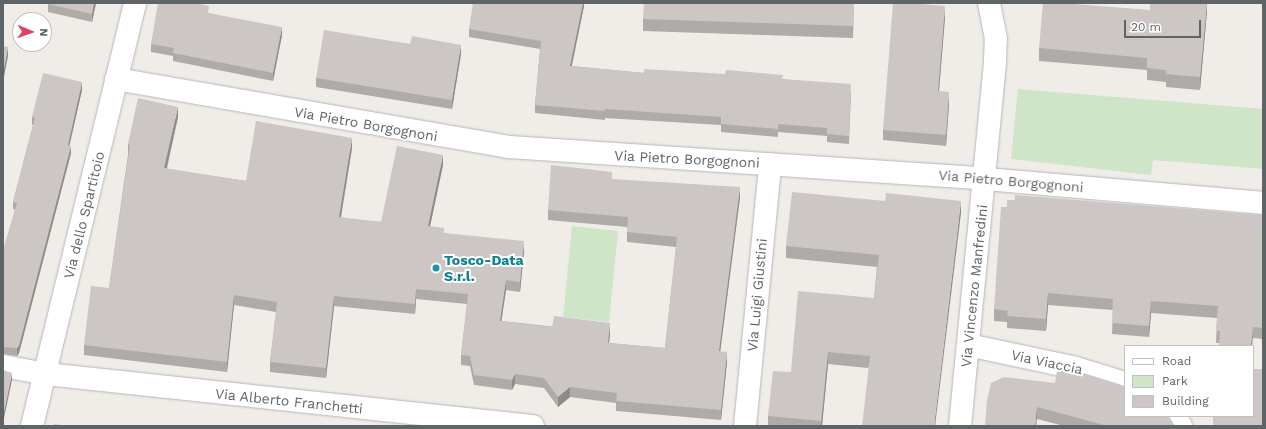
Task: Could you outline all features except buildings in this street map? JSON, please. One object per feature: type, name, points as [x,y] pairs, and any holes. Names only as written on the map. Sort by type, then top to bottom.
[{"type":"street","name":"Via dello Spartitoio","points":[[32,426],[46,374],[135,3]]},
{"type":"street","name":"Via Vincenzo Manfredini","points":[[960,426],[996,39],[989,3]]},
{"type":"street","name":"Via Pietro Borgognoni","points":[[116,79],[476,143],[542,150],[984,178],[1263,203]]},
{"type":"street","name":"Via Luigi Giustini","points":[[745,426],[770,164]]},
{"type":"street","name":"Via Viaccia","points":[[968,345],[1076,368],[1124,383]]},
{"type":"street","name":"Via Alberto Franchetti","points":[[3,366],[46,374],[533,426]]},
{"type":"street","points":[[1176,417],[1181,426]]},
{"type":"green space","points":[[1018,89],[1263,109],[1263,169],[1153,160],[1151,175],[1011,159]]},
{"type":"green space","points":[[572,226],[618,231],[609,322],[563,317]]},
{"type":"place","name":"Tosco-Data S.r.l.","points":[[436,268]]}]
